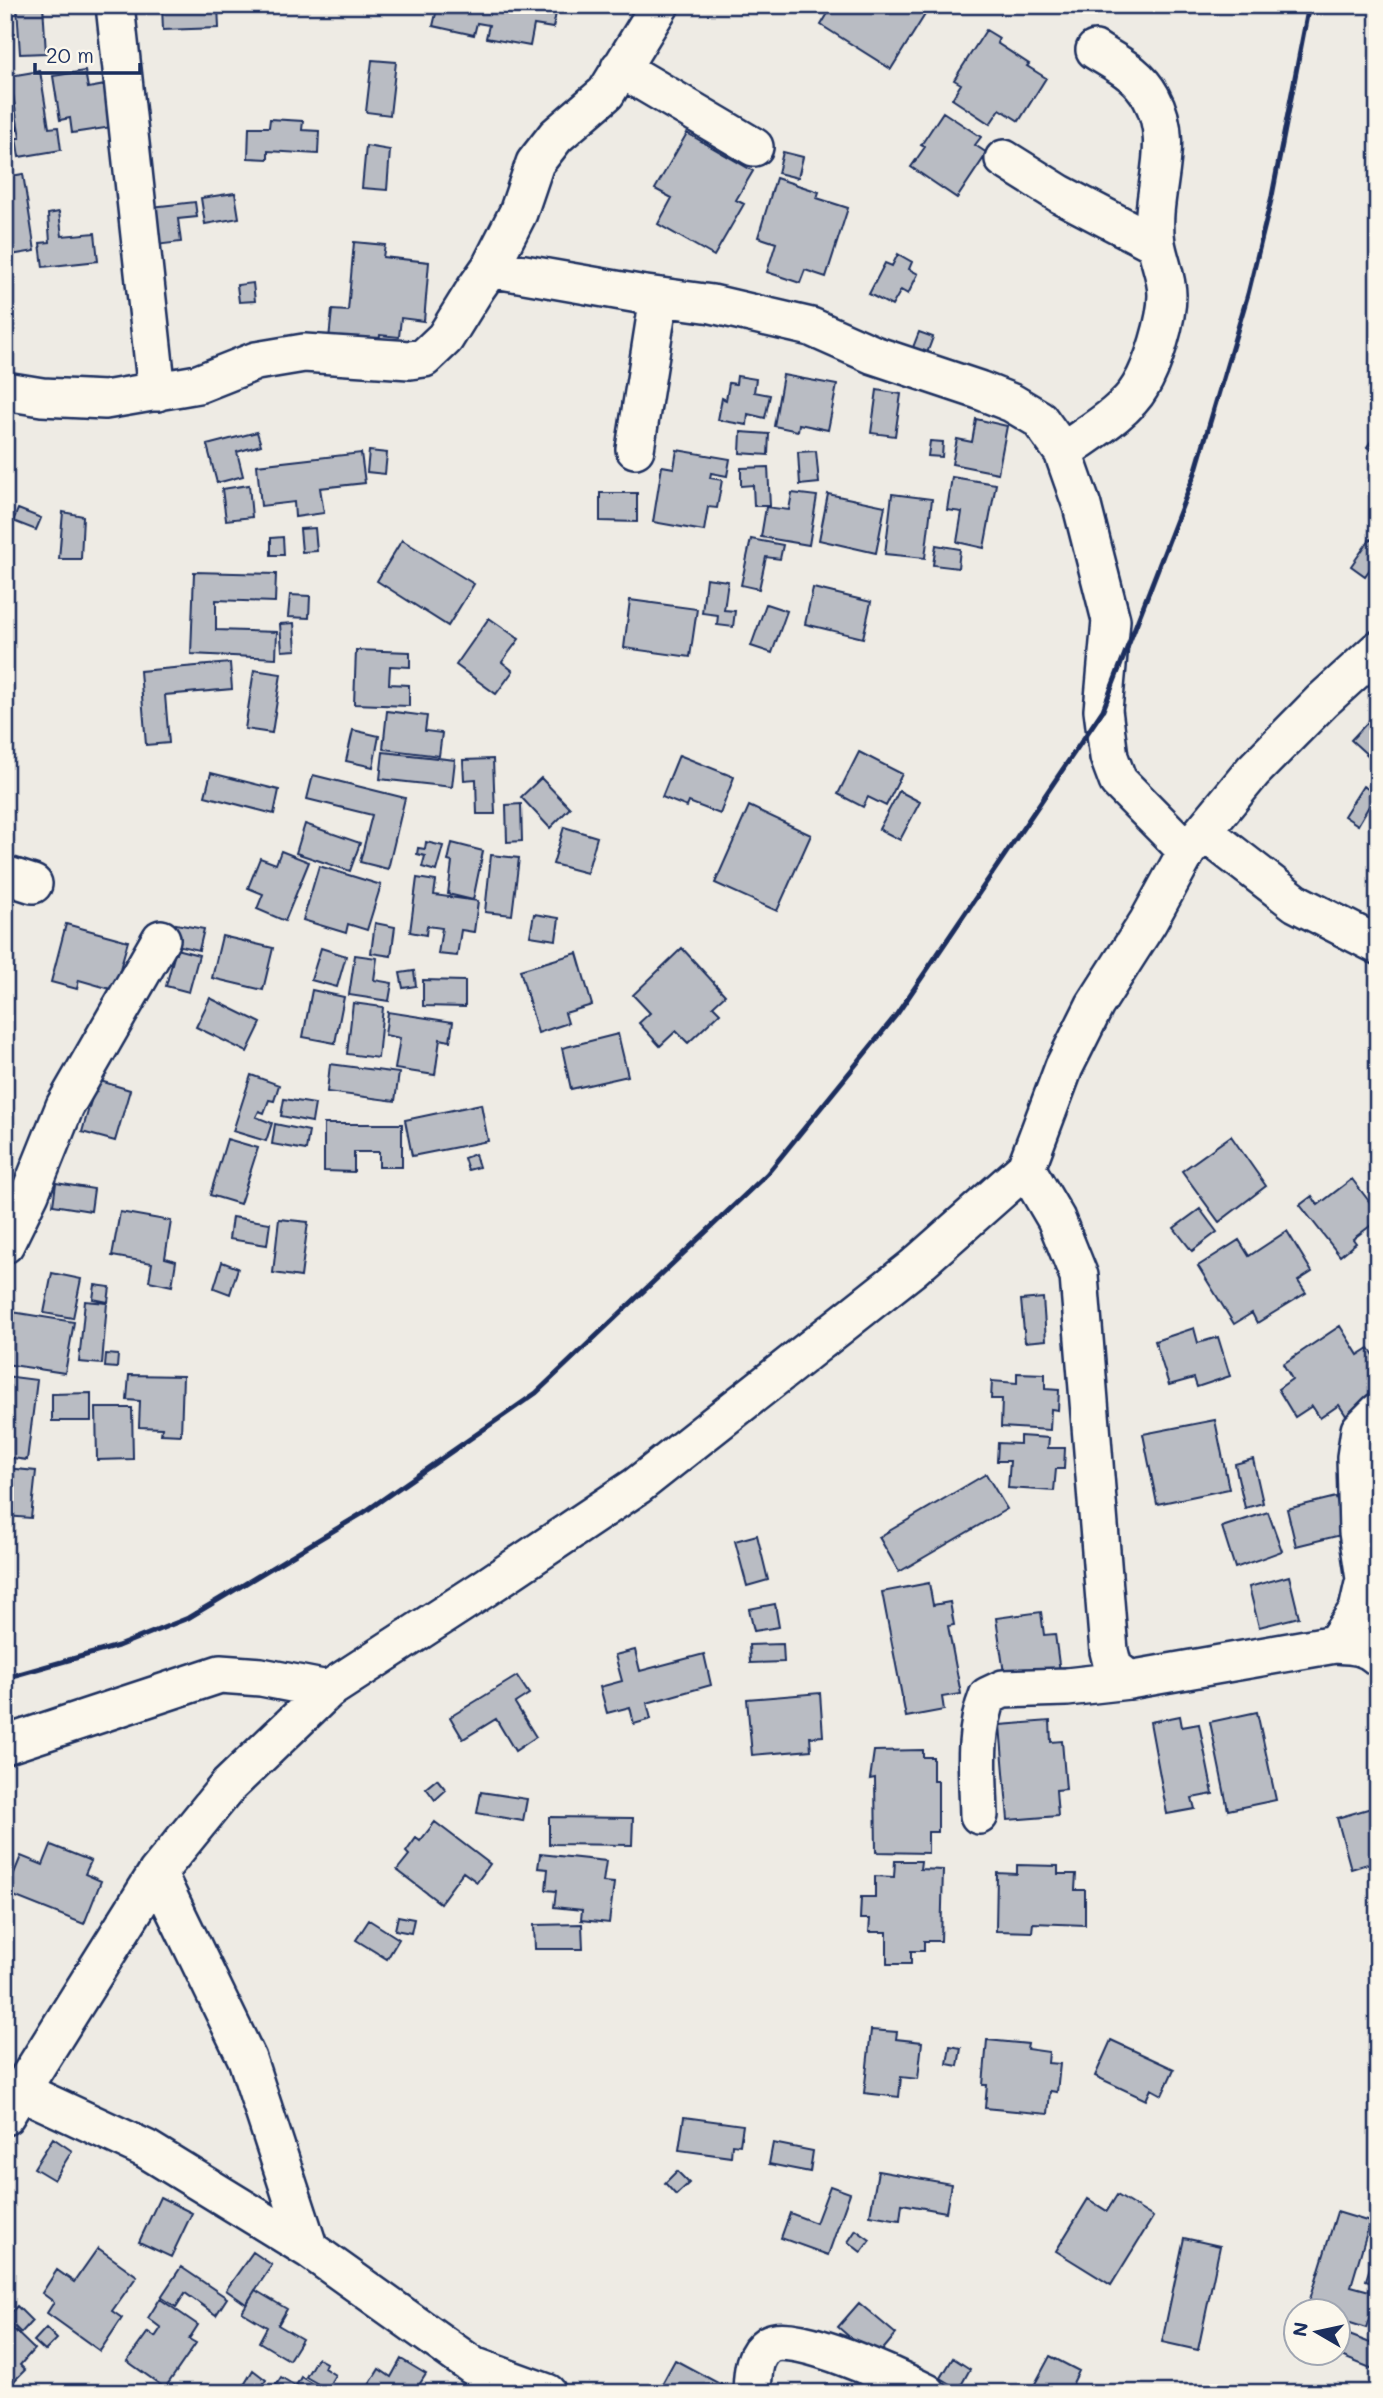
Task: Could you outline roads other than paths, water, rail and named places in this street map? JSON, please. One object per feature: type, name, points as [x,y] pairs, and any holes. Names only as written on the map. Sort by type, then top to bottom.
[{"type":"street","points":[[115,5],[157,392]]},
{"type":"street","points":[[5,391],[42,397],[105,400],[198,384],[256,360],[304,353],[410,360],[424,358],[445,338],[490,268],[518,213],[535,163],[556,136],[606,93],[660,5]]},
{"type":"street","points":[[1063,452],[1125,405],[1139,389],[1159,338],[1167,296],[1163,264],[1156,244],[1155,214],[1164,149],[1162,125],[1152,98],[1136,75],[1095,50]]},
{"type":"street","points":[[620,68],[754,147]]},
{"type":"street","points":[[1003,159],[1060,194],[1156,244]]},
{"type":"street","points":[[490,268],[712,304],[811,327],[874,355],[1012,403],[1040,419],[1063,452],[1082,506],[1111,620],[1103,710],[1109,757],[1118,781],[1196,842],[1296,903],[1378,946]]},
{"type":"street","points":[[635,449],[659,297]]},
{"type":"street","points":[[547,2393],[473,2366],[309,2249],[146,2150],[13,2104],[157,1873],[228,1786],[328,1690],[636,1486],[912,1268],[1026,1168],[1064,1067],[1095,1005],[1196,842],[1262,762],[1322,701],[1378,650]]},
{"type":"street","points":[[5,1244],[30,1193],[65,1106],[161,939]]},
{"type":"street","points":[[1026,1168],[1056,1219],[1079,1276],[1109,1651],[1113,1667],[1129,1680]]},
{"type":"street","points":[[1335,1643],[1358,1609],[1365,1579],[1358,1532],[1356,1457],[1360,1430],[1378,1412]]},
{"type":"street","points":[[979,1815],[978,1736],[981,1712],[988,1696],[1003,1689],[1067,1688],[1129,1680],[1335,1643],[1371,1650],[1378,1657]]},
{"type":"street","points":[[5,1745],[220,1674],[261,1677],[328,1690]]},
{"type":"street","points":[[157,1873],[247,2059],[309,2249]]},
{"type":"street","points":[[752,2393],[753,2366],[759,2354],[770,2344],[781,2340],[814,2347],[883,2371],[927,2393]]},
{"type":"railway","points":[[5,1678],[118,1646],[188,1618],[363,1513],[536,1393],[767,1174],[897,1014],[1103,710],[1195,473],[1248,294],[1272,196],[1309,5]]}]
